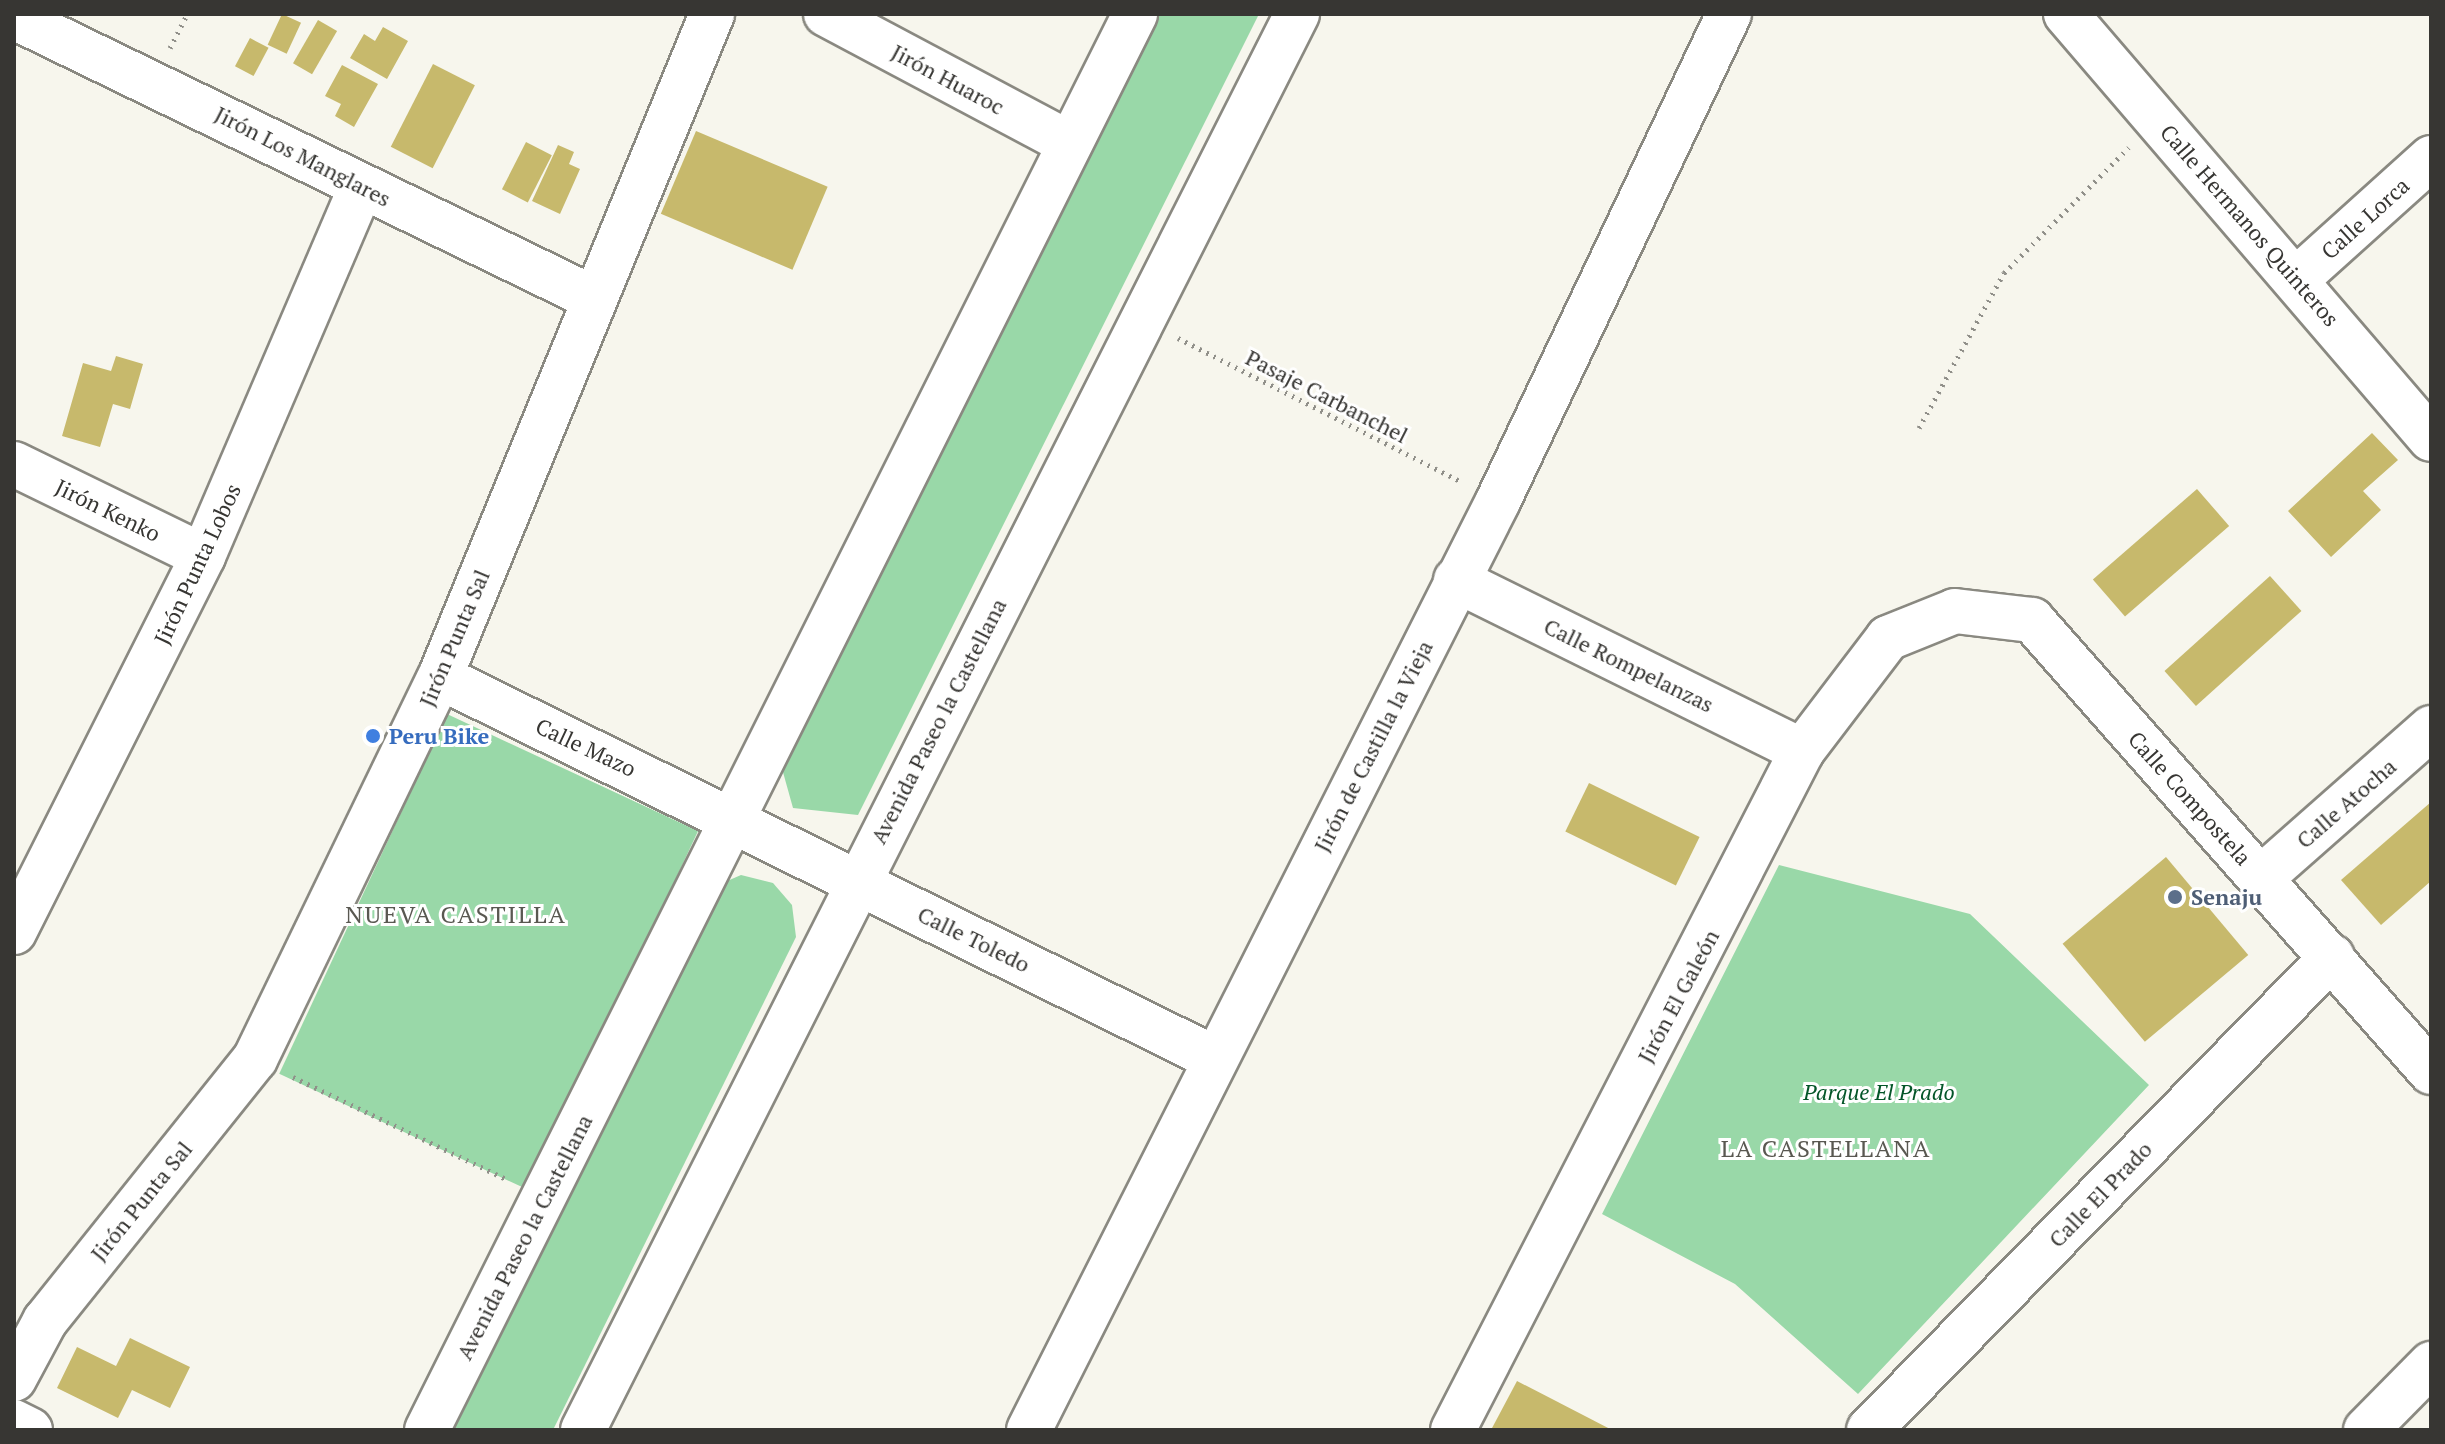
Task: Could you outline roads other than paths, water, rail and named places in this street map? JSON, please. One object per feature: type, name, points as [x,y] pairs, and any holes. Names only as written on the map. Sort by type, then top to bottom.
[{"type":"street","name":"Jirón Punta Sal","points":[[14,1379],[45,1321],[255,1059],[440,677],[591,297],[712,14]]},
{"type":"street","name":"Jirón Huaroc","points":[[826,14],[1070,144]]},
{"type":"street","name":"Avenida Paseo la Castellana","points":[[427,1430],[1135,14]]},
{"type":"street","name":"Avenida Paseo la Castellana","points":[[583,1430],[857,881],[1297,14]]},
{"type":"street","name":"Jirón de Castilla la Vieja","points":[[1029,1430],[1498,501],[1729,14]]},
{"type":"street","name":"Jirón de Castilla la Vieja","points":[[1708,58],[1766,14]]},
{"type":"street","name":"Jirón Los Manglares","points":[[14,17],[591,297]]},
{"type":"street","name":"Calle Hermanos Quinteros","points":[[2066,17],[2299,277],[2431,439]]},
{"type":"street","name":"Calle Lorca","points":[[2299,277],[2431,158]]},
{"type":"street","name":"Jirón Punta Lobos","points":[[14,932],[203,556],[361,187]]},
{"type":"street","name":"Jirón Kenko","points":[[14,464],[203,556]]},
{"type":"street","name":"Calle Rompelanzas","points":[[1456,580],[1802,751]]},
{"type":"street","name":"Jirón El Galeón","points":[[1453,1430],[1802,751],[1888,638],[1955,611]]},
{"type":"street","name":"Calle Compostela","points":[[1955,611],[2032,620],[2431,1072]]},
{"type":"street","name":"Calle Mazo","points":[[440,677],[733,817]]},
{"type":"street","name":"Calle Atocha","points":[[2261,878],[2431,728]]},
{"type":"street","name":"Calle Toledo","points":[[733,817],[1216,1059]]},
{"type":"street","name":"Calle El Prado","points":[[1869,1430],[2332,957]]},
{"type":"street","points":[[2366,1430],[2431,1364]]},
{"type":"street","points":[[14,1422],[30,1430]]},
{"type":"place","name":"Peru Bike","points":[[373,736]]},
{"type":"place","name":"Senaju","points":[[2175,897]]},
{"type":"district","name":"NUEVA CASTILLA","points":[[456,915]]},
{"type":"district","name":"LA CASTELLANA","points":[[1826,1149]]},
{"type":"park label","name":"Parque El Prado","points":[[1879,1092]]}]
